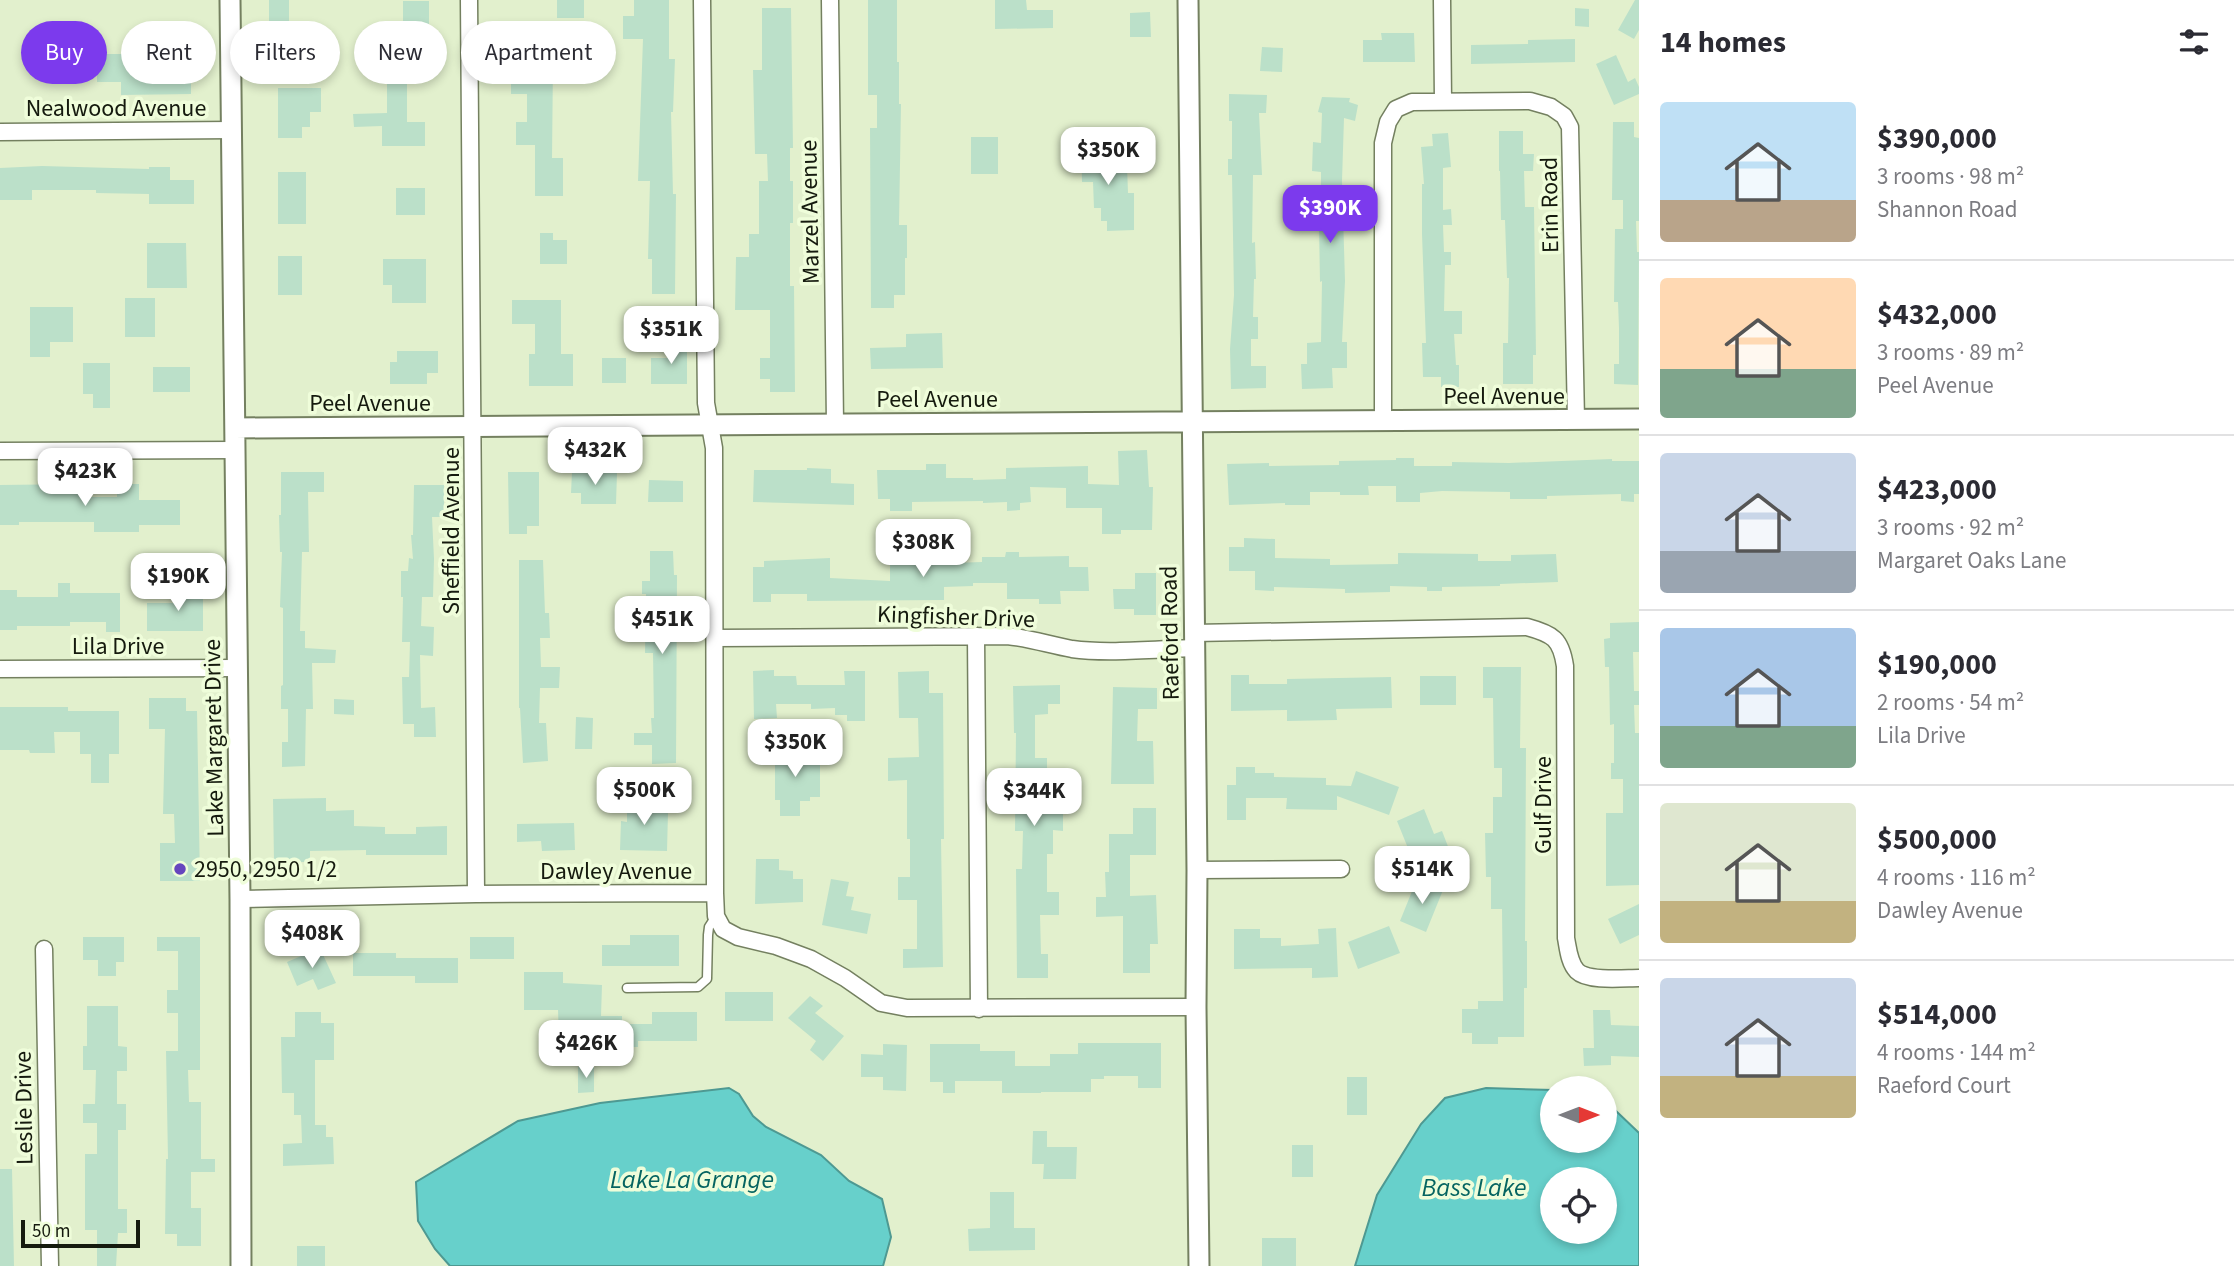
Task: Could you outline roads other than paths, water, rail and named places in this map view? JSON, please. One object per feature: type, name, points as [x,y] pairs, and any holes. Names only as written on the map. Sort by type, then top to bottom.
[{"type":"street","name":"Lake Margaret Drive","points":[[230,0],[240,899],[241,1266]]},
{"type":"street","name":"Sheffield Avenue","points":[[469,0],[476,894]]},
{"type":"street","points":[[702,0],[706,403],[714,448],[715,893]]},
{"type":"street","name":"Marzel Avenue","points":[[830,0],[835,424]]},
{"type":"street","name":"Raeford Road","points":[[1188,0],[1199,1266]]},
{"type":"street","points":[[1442,0],[1443,101]]},
{"type":"street","name":"Erin Road","points":[[1383,421],[1383,143],[1388,122],[1396,109],[1412,102],[1443,101],[1530,101],[1551,107],[1564,116],[1570,127],[1576,420]]},
{"type":"street","name":"Nealwood Avenue","points":[[0,132],[232,130]]},
{"type":"street","name":"Peel Avenue","points":[[235,428],[1639,419]]},
{"type":"street","points":[[0,451],[235,450]]},
{"type":"street","name":"Kingfisher Drive","points":[[715,638],[976,636],[1031,638],[1073,649],[1094,650],[1194,640],[1527,627],[1555,638]]},
{"type":"street","points":[[976,636],[979,1009]]},
{"type":"street","name":"Gulf Drive","points":[[1555,638],[1562,649],[1565,666],[1566,938],[1570,958],[1577,971],[1588,976],[1604,979],[1639,978]]},
{"type":"street","name":"Lila Drive","points":[[0,669],[237,668]]},
{"type":"street","points":[[1197,870],[1341,869]]},
{"type":"street","name":"Dawley Avenue","points":[[240,899],[715,893],[716,916]]},
{"type":"street","points":[[716,916],[723,929],[738,937],[776,946],[811,959],[881,1003],[907,1007],[979,1009],[1196,1007]]},
{"type":"street","name":"Leslie Drive","points":[[44,949],[50,1266]]},
{"type":"lane","points":[[626,988],[691,988],[703,985],[707,979],[709,927],[716,916]]},
{"type":"water","name":"Lake La Grange","points":[[729,1088],[739,1094],[753,1116],[766,1127],[821,1155],[849,1181],[882,1199],[891,1237],[883,1266],[450,1266],[435,1249],[418,1221],[416,1182],[518,1121],[600,1103]]},
{"type":"water","name":"Bass Lake","points":[[1486,1088],[1540,1090],[1540,1153],[1617,1153],[1617,1112],[1639,1133],[1639,1266],[1355,1266],[1377,1195],[1421,1124],[1445,1098]]},
{"type":"place","name":"2950, 2950 1/2","points":[[180,869]]}]
